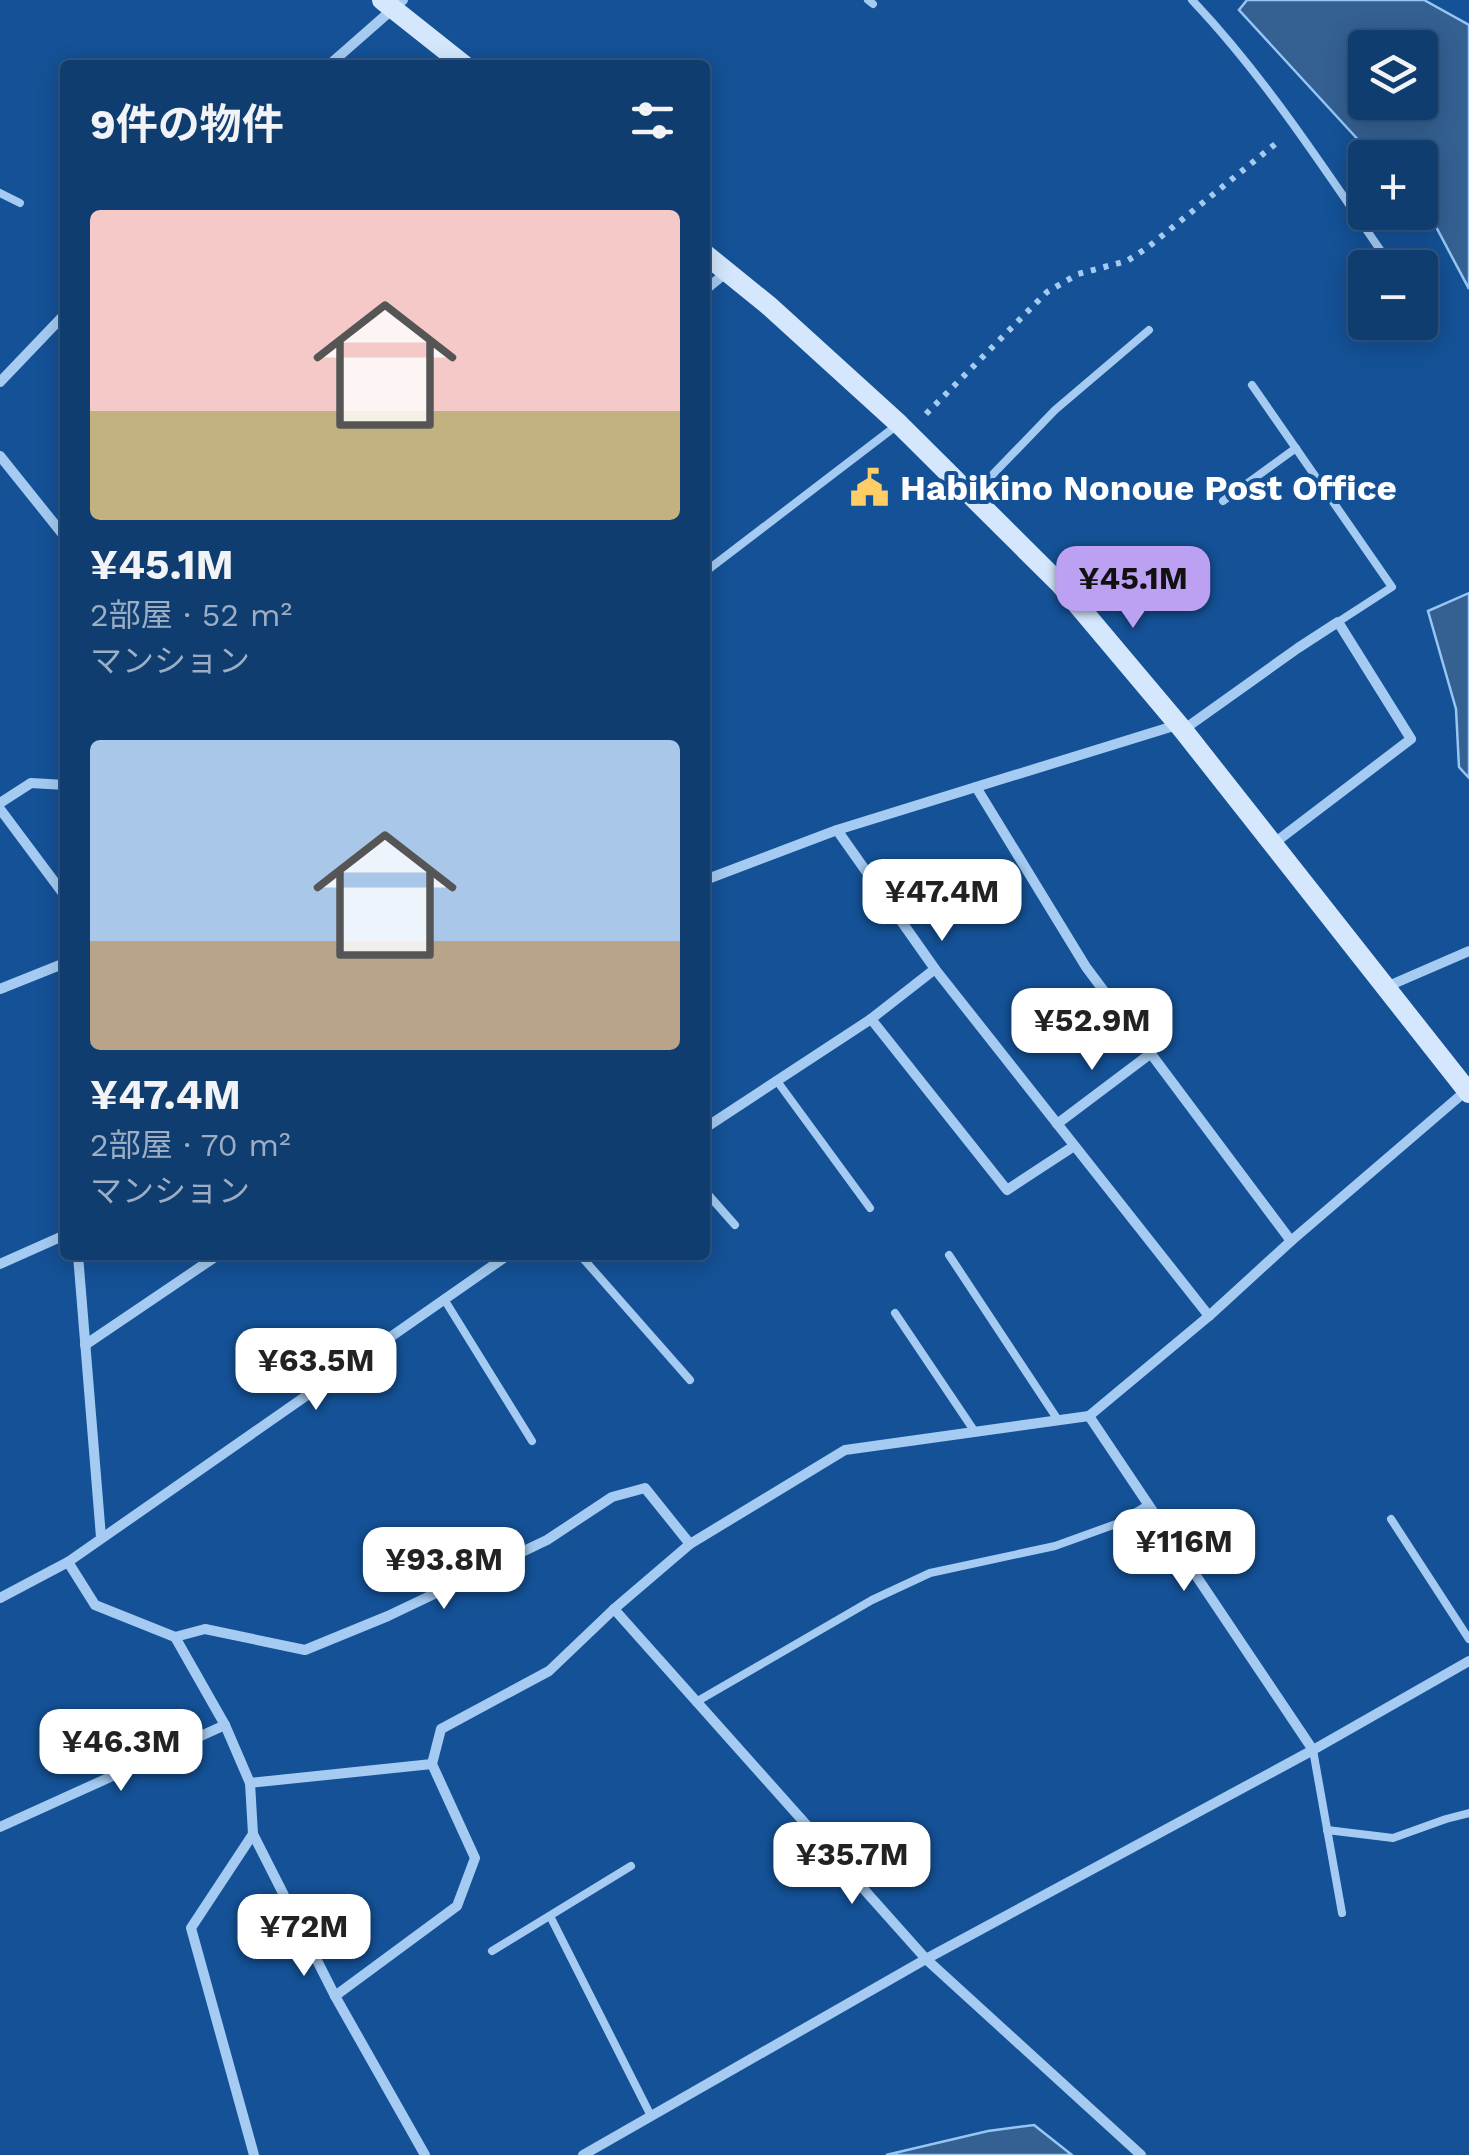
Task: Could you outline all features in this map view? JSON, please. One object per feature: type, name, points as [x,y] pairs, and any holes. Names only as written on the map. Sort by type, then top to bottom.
[{"type":"street","points":[[334,60],[393,3],[458,60]]},
{"type":"street","points":[[335,1996],[457,1906],[475,1858],[432,1764],[441,1729],[550,1671],[690,1544],[846,1450],[1089,1416],[1468,1092],[1181,727],[1061,585],[903,428],[768,304],[710,258]]},
{"type":"street","points":[[710,286],[727,272]]},
{"type":"street","points":[[0,382],[60,319]]},
{"type":"street","points":[[0,456],[60,531]]},
{"type":"street","points":[[710,878],[837,830],[1181,727],[1338,622],[1410,739],[1273,844]]},
{"type":"street","points":[[60,784],[32,783],[0,806],[60,889]]},
{"type":"street","points":[[976,786],[1086,967],[1292,1241]]},
{"type":"street","points":[[837,830],[935,969],[1209,1316]]},
{"type":"street","points":[[1386,987],[1469,951]]},
{"type":"street","points":[[0,989],[60,964]]},
{"type":"street","points":[[710,1125],[871,1019],[935,969]]},
{"type":"street","points":[[871,1019],[1006,1190],[1074,1146]]},
{"type":"street","points":[[1057,1124],[1150,1054]]},
{"type":"street","points":[[0,1264],[60,1237]]},
{"type":"street","points":[[78,1260],[101,1538]]},
{"type":"street","points":[[85,1345],[211,1260]]},
{"type":"street","points":[[0,1598],[68,1562],[501,1260]]},
{"type":"street","points":[[1089,1416],[1313,1750]]},
{"type":"street","points":[[68,1562],[95,1605],[174,1636],[205,1629],[305,1650],[388,1616],[547,1540],[612,1497],[644,1488],[690,1544]]},
{"type":"street","points":[[614,1609],[926,1960],[1141,2155]]},
{"type":"street","points":[[174,1636],[225,1725],[250,1783],[252,1834],[335,1996],[425,2155]]},
{"type":"street","points":[[582,2155],[1469,1661]]},
{"type":"street","points":[[0,1828],[225,1725]]},
{"type":"street","points":[[250,1783],[432,1764]]},
{"type":"street","points":[[252,1834],[191,1928],[254,2155]]},
{"type":"lane","points":[[1192,0],[1234,46],[1380,250]]},
{"type":"lane","points":[[0,193],[20,204]]},
{"type":"lane","points":[[972,496],[1055,410],[1149,330]]},
{"type":"lane","points":[[1252,385],[1392,587],[1338,622]]},
{"type":"lane","points":[[710,568],[903,428]]},
{"type":"lane","points":[[1223,500],[1296,448]]},
{"type":"lane","points":[[776,1081],[870,1208]]},
{"type":"lane","points":[[710,1197],[735,1225]]},
{"type":"lane","points":[[949,1255],[1058,1420]]},
{"type":"lane","points":[[584,1260],[690,1380]]},
{"type":"lane","points":[[444,1299],[532,1441]]},
{"type":"lane","points":[[895,1313],[975,1432]]},
{"type":"lane","points":[[696,1702],[872,1600],[930,1573],[1055,1546],[1116,1524],[1148,1504]]},
{"type":"lane","points":[[1391,1519],[1469,1639]]},
{"type":"lane","points":[[1313,1750],[1342,1912]]},
{"type":"lane","points":[[1327,1830],[1393,1838],[1469,1813]]},
{"type":"lane","points":[[492,1952],[631,1866]]},
{"type":"lane","points":[[550,1916],[651,2116]]},
{"type":"path","points":[[903,428],[1047,292],[1078,274],[1127,261],[1148,248],[1295,128]]},
{"type":"water","points":[[1247,0],[1424,0],[1469,25],[1469,289],[1438,230],[1438,140],[1358,140],[1239,10]]},
{"type":"water","points":[[1469,593],[1469,778],[1459,767],[1456,709],[1428,611]]},
{"type":"water","points":[[1034,2125],[1072,2155],[886,2155],[988,2131]]},
{"type":"place","name":"Habikino Nonoue Post Office","points":[[870,488]]}]
